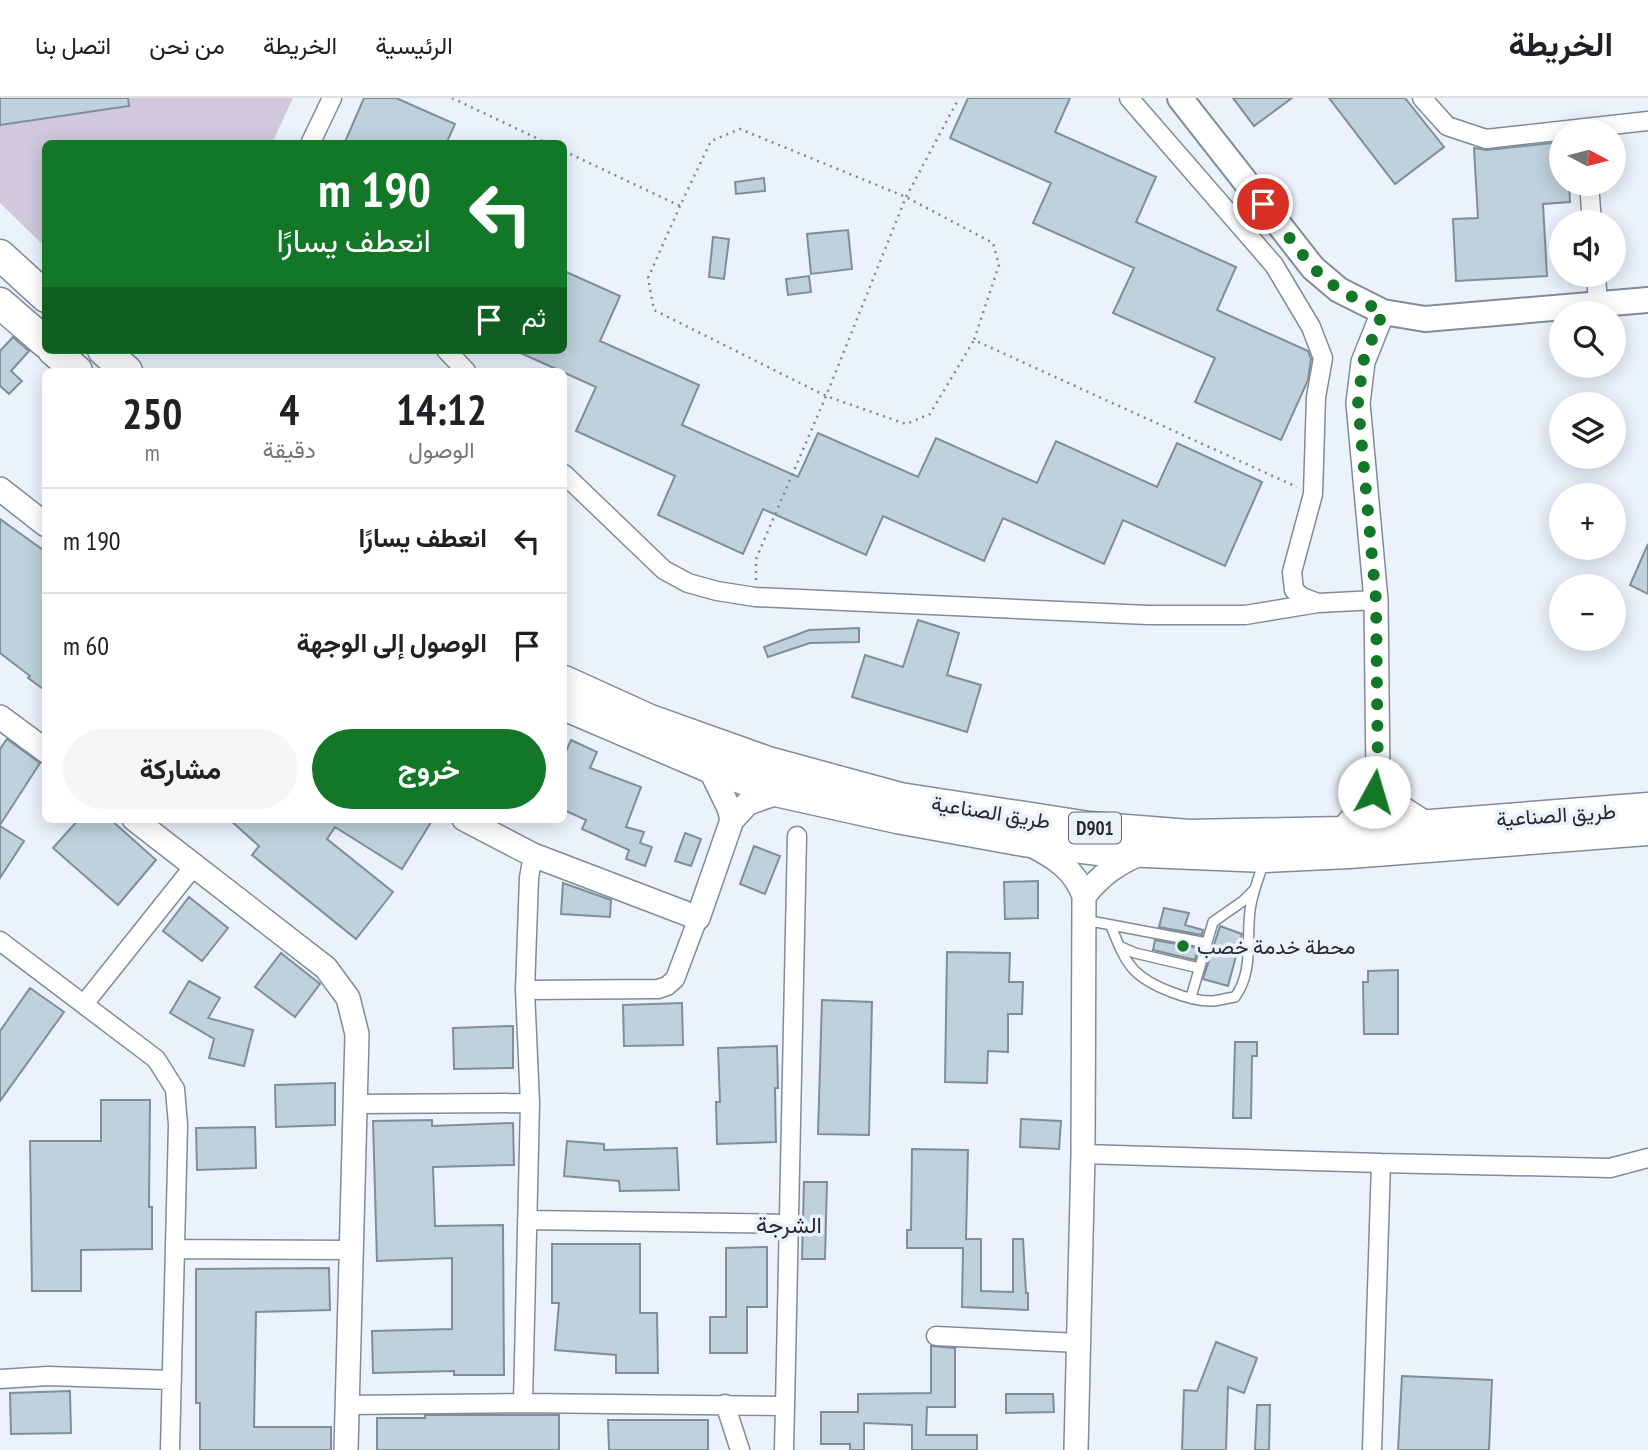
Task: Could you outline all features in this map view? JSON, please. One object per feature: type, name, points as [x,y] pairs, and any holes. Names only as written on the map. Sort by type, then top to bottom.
[{"type":"highway","points":[[0,255],[42,294]]},
{"type":"highway","points":[[2,306],[42,340]]},
{"type":"highway","points":[[58,354],[74,368]]},
{"type":"highway","points":[[108,354],[124,368]]},
{"type":"highway","name":"طريق الصناعية","points":[[567,682],[650,720],[768,762],[900,798],[1089,827],[1189,835],[1340,832],[1648,808]]},
{"type":"highway","name":"طريق الصناعية","points":[[567,706],[709,767],[780,792],[897,818],[1024,841],[1142,853],[1265,858],[1648,830]]},
{"type":"main road","points":[[1180,98],[1313,268],[1339,290],[1383,312],[1425,318],[1549,308]]},
{"type":"main road","points":[[1626,302],[1648,300]]},
{"type":"street","points":[[312,140],[332,98]]},
{"type":"street","points":[[1129,98],[1274,265],[1311,327],[1323,358],[1316,397],[1313,494],[1292,572],[1294,590],[1318,603]]},
{"type":"street","points":[[1422,98],[1447,126],[1486,139],[1549,133]]},
{"type":"street","points":[[1626,124],[1648,121]]},
{"type":"street","points":[[1340,832],[1369,800],[1378,779],[1376,600],[1358,403],[1363,362],[1383,312]]},
{"type":"street","points":[[450,354],[463,368]]},
{"type":"street","points":[[567,477],[664,570],[688,583],[717,592],[755,597],[1149,615],[1245,615],[1318,603],[1376,600]]},
{"type":"street","points":[[0,489],[42,522]]},
{"type":"street","points":[[0,717],[42,748]]},
{"type":"street","points":[[709,767],[732,820]]},
{"type":"street","points":[[1378,779],[1391,801],[1427,824]]},
{"type":"street","points":[[525,990],[658,989],[667,986],[675,979],[732,820],[748,803],[780,792]]},
{"type":"street","points":[[139,823],[326,968],[348,998],[357,1034],[346,1450]]},
{"type":"street","points":[[472,823],[533,855],[698,918]]},
{"type":"street","points":[[784,1450],[797,836]]},
{"type":"street","points":[[1024,841],[1052,856],[1070,871],[1079,883],[1084,897],[1083,1154],[1076,1450]]},
{"type":"street","points":[[1084,897],[1109,869],[1142,853]]},
{"type":"street","points":[[523,1403],[530,1103],[525,990],[529,878],[533,855]]},
{"type":"street","points":[[84,1004],[194,866]]},
{"type":"street","points":[[0,940],[156,1059],[174,1089],[178,1125],[170,1450]]},
{"type":"street","points":[[355,1104],[530,1103]]},
{"type":"street","points":[[1083,1154],[1610,1168],[1648,1158]]},
{"type":"street","points":[[1373,1450],[1381,1163]]},
{"type":"street","points":[[527,1220],[789,1224]]},
{"type":"street","points":[[175,1249],[351,1250]]},
{"type":"street","points":[[936,1336],[1079,1343]]},
{"type":"street","points":[[0,1379],[48,1376],[172,1380]]},
{"type":"street","points":[[347,1405],[523,1403],[785,1406]]},
{"type":"street","points":[[725,1404],[740,1450]]},
{"type":"lane","points":[[1111,926],[1133,969],[1143,977],[1164,989],[1191,997],[1214,1001],[1235,997],[1241,988],[1248,959],[1251,906],[1265,858]]},
{"type":"lane","points":[[1191,997],[1213,922],[1243,901],[1256,887]]},
{"type":"lane","points":[[1083,920],[1206,943]]},
{"type":"lane","points":[[1119,946],[1135,953],[1199,968]]},
{"type":"path","points":[[452,98],[541,140]]},
{"type":"path","points":[[755,597],[756,559],[826,396],[906,197],[959,98]]},
{"type":"path","points":[[740,129],[906,197],[993,243],[999,265],[974,340],[930,414],[906,424],[826,396],[654,310],[648,278],[711,141],[740,129]]},
{"type":"path","points":[[567,151],[680,206]]},
{"type":"path","points":[[974,340],[1313,494]]},
{"type":"shaded area","points":[[0,98],[293,98],[273,140],[42,140],[42,244],[0,203]]},
{"type":"building","points":[[0,98],[128,98],[129,106],[0,125]]},
{"type":"building","points":[[364,98],[396,98],[455,124],[448,140],[346,140]]},
{"type":"building","points":[[968,98],[1070,98],[1055,132],[1156,177],[1136,222],[1236,267],[1217,310],[1308,351],[1311,359],[1308,380],[1281,440],[1195,402],[1215,358],[1113,313],[1134,268],[1033,223],[1051,183],[950,138]]},
{"type":"building","points":[[1233,98],[1292,98],[1254,126]]},
{"type":"building","points":[[1329,98],[1405,98],[1444,147],[1395,184]]},
{"type":"building","points":[[1549,143],[1549,196],[1570,196],[1570,202],[1543,204],[1547,276],[1456,281],[1453,219],[1478,218],[1474,148],[1487,150]]},
{"type":"building","points":[[764,178],[765,191],[736,194],[735,182]]},
{"type":"building","points":[[848,230],[852,269],[811,274],[807,234]]},
{"type":"building","points":[[713,237],[729,239],[724,279],[709,277]]},
{"type":"building","points":[[567,272],[620,296],[600,341],[699,385],[682,425],[798,477],[818,433],[918,477],[936,438],[1037,483],[1056,441],[1157,487],[1177,443],[1262,482],[1225,566],[1123,520],[1104,564],[1003,518],[984,561],[883,516],[866,555],[763,509],[743,554],[658,515],[675,476],[576,431],[596,387],[567,374],[567,368],[554,368],[523,354],[567,354]]},
{"type":"building","points":[[809,276],[811,292],[788,295],[786,279]]},
{"type":"building","points":[[13,337],[29,351],[11,371],[22,381],[9,394],[0,386],[0,351]]},
{"type":"building","points":[[0,519],[42,549],[42,688],[0,653]]},
{"type":"building","points":[[1648,544],[1648,594],[1630,585]]},
{"type":"building","points":[[918,620],[959,633],[947,675],[981,685],[967,732],[852,697],[865,655],[903,667]]},
{"type":"building","points":[[859,628],[859,642],[810,643],[768,657],[764,647],[809,630]]},
{"type":"building","points":[[7,739],[40,763],[0,825],[0,749]]},
{"type":"building","points":[[571,740],[597,752],[590,768],[641,787],[626,827],[644,832],[640,843],[652,847],[645,866],[626,859],[629,850],[582,829],[586,820],[567,811],[567,749]]},
{"type":"building","points":[[75,823],[114,823],[156,860],[118,905],[53,848]]},
{"type":"building","points":[[233,823],[431,823],[402,869],[335,827],[327,839],[393,892],[356,939],[252,855],[259,846]]},
{"type":"building","points":[[0,826],[24,841],[0,878]]},
{"type":"building","points":[[685,833],[701,839],[691,866],[675,861]]},
{"type":"building","points":[[754,846],[780,856],[765,894],[740,884]]},
{"type":"building","points":[[1038,881],[1038,918],[1005,919],[1004,882]]},
{"type":"building","points":[[563,883],[611,900],[610,917],[561,914]]},
{"type":"building","points":[[189,897],[228,928],[202,961],[163,931]]},
{"type":"building","points":[[1164,908],[1189,913],[1185,925],[1203,930],[1202,935],[1159,927]]},
{"type":"building","points":[[1220,926],[1242,934],[1228,986],[1203,979]]},
{"type":"building","points":[[1155,940],[1198,948],[1195,960],[1153,950]]},
{"type":"building","points":[[947,952],[1010,953],[1009,982],[1023,982],[1022,1014],[1008,1014],[1008,1052],[988,1051],[987,1083],[945,1082]]},
{"type":"building","points":[[281,953],[320,984],[295,1017],[255,987]]},
{"type":"building","points":[[1398,970],[1398,1034],[1364,1034],[1363,982],[1368,982],[1368,971]]},
{"type":"building","points":[[189,981],[220,998],[208,1018],[253,1030],[244,1066],[209,1058],[214,1039],[170,1013]]},
{"type":"building","points":[[30,988],[64,1012],[0,1101],[0,1031]]},
{"type":"building","points":[[822,1000],[872,1002],[869,1135],[818,1134]]},
{"type":"building","points":[[682,1003],[683,1045],[624,1046],[623,1005]]},
{"type":"building","points":[[513,1026],[513,1068],[454,1069],[453,1028]]},
{"type":"building","points":[[1235,1042],[1257,1042],[1257,1056],[1252,1056],[1251,1118],[1233,1118]]},
{"type":"building","points":[[777,1046],[776,1142],[717,1144],[716,1102],[720,1102],[718,1048]]},
{"type":"building","points":[[335,1083],[335,1125],[276,1127],[275,1085]]},
{"type":"building","points":[[101,1100],[150,1100],[149,1207],[152,1207],[152,1249],[81,1250],[81,1291],[32,1291],[30,1141],[101,1141]]},
{"type":"building","points":[[1021,1119],[1061,1121],[1059,1149],[1020,1147]]},
{"type":"building","points":[[432,1120],[432,1126],[513,1123],[514,1165],[433,1167],[435,1226],[503,1225],[504,1375],[454,1375],[454,1371],[373,1373],[372,1331],[452,1329],[452,1258],[377,1261],[373,1121]]},
{"type":"building","points":[[255,1127],[256,1168],[197,1170],[196,1128]]},
{"type":"building","points":[[567,1141],[604,1144],[604,1150],[677,1148],[679,1190],[620,1191],[619,1181],[564,1176]]},
{"type":"building","points":[[912,1149],[968,1150],[966,1239],[981,1239],[981,1291],[1013,1292],[1013,1239],[1023,1239],[1028,1310],[962,1307],[963,1248],[907,1248],[907,1230],[911,1230]]},
{"type":"building","points":[[804,1182],[827,1182],[825,1259],[802,1259]]},
{"type":"building","points":[[552,1244],[640,1244],[640,1313],[657,1313],[658,1373],[616,1373],[616,1355],[555,1350],[559,1303],[552,1303]]},
{"type":"building","points":[[767,1247],[767,1307],[747,1307],[747,1353],[710,1353],[710,1317],[726,1317],[726,1248]]},
{"type":"building","points":[[329,1268],[330,1310],[256,1312],[254,1427],[331,1427],[331,1450],[200,1450],[200,1403],[196,1403],[196,1269]]},
{"type":"building","points":[[1216,1342],[1257,1358],[1244,1393],[1228,1387],[1226,1450],[1182,1450],[1184,1390],[1197,1391]]},
{"type":"building","points":[[931,1346],[955,1348],[955,1407],[927,1407],[926,1435],[977,1435],[977,1450],[912,1450],[912,1425],[864,1423],[864,1450],[850,1450],[850,1444],[821,1444],[821,1412],[858,1412],[858,1394],[931,1393]]},
{"type":"building","points":[[1402,1376],[1492,1380],[1489,1450],[1398,1450]]},
{"type":"building","points":[[70,1391],[71,1433],[11,1434],[10,1393]]},
{"type":"building","points":[[1006,1394],[1053,1394],[1054,1412],[1006,1413]]},
{"type":"building","points":[[1257,1405],[1270,1405],[1269,1450],[1255,1450]]},
{"type":"building","points":[[425,1415],[559,1415],[559,1450],[377,1450],[377,1418],[425,1418]]},
{"type":"building","points":[[608,1420],[708,1420],[708,1450],[609,1450]]},
{"type":"place","name":"محطة خدمة خصب","points":[[1183,946]]},
{"type":"district","name":"الشرجة","points":[[789,1224]]},
{"type":"route","points":[[1263,204],[1313,268],[1339,290],[1383,312],[1363,362],[1358,403],[1376,600],[1378,779],[1374,792]]}]
